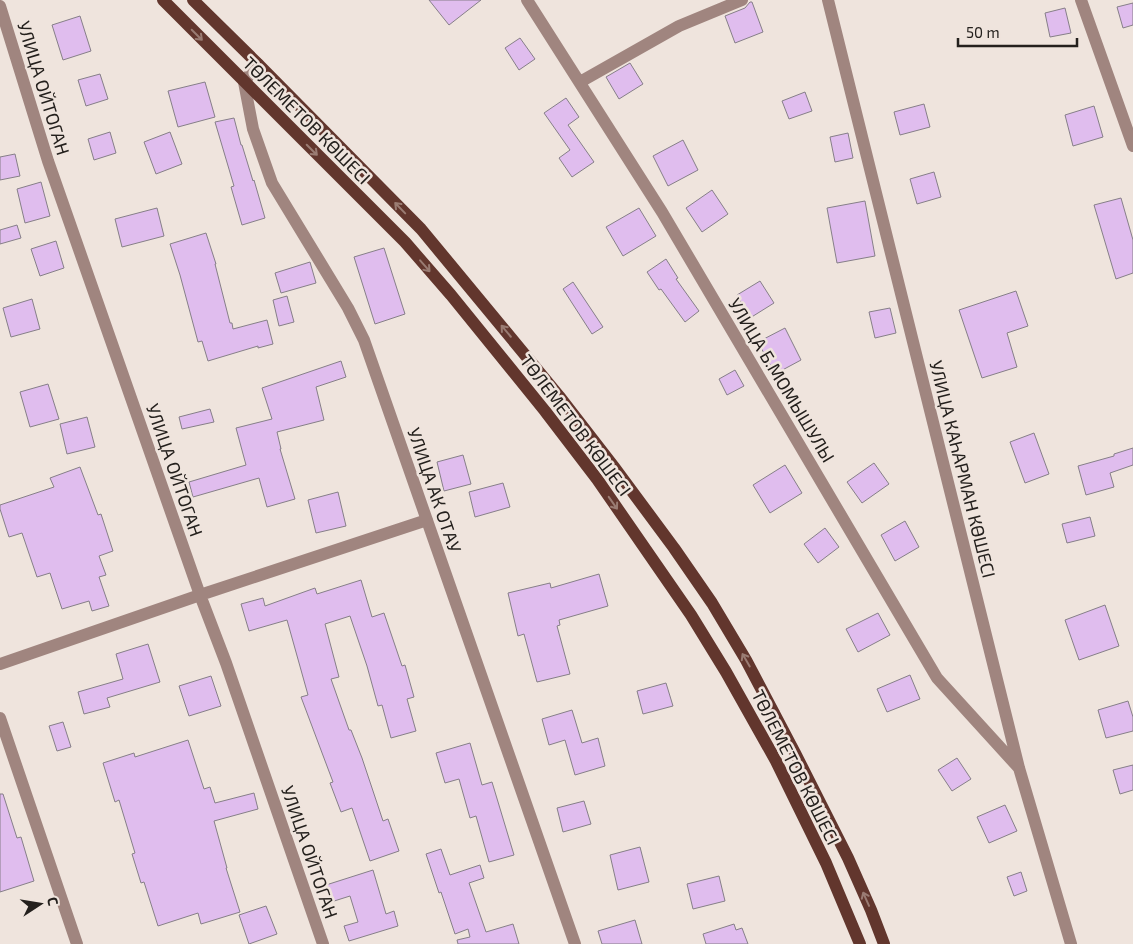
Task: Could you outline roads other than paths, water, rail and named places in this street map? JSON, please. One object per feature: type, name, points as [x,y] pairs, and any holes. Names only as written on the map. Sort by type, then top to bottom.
[{"type":"main road","name":"ТӨЛЕМЕТОВ КӨШЕСІ","points":[[163,0],[405,242],[451,295],[597,479],[691,615],[726,672],[776,761],[826,862],[860,944]]},
{"type":"main road","name":"ТӨЛЕМЕТОВ КӨШЕСІ","points":[[193,0],[421,230],[559,396],[674,548],[712,603],[746,660],[796,752],[848,858],[884,944]]},
{"type":"street","name":"УЛИЦА Б.МОМЫШУЛЫ","points":[[527,0],[662,212],[937,678],[1019,768]]},
{"type":"street","points":[[580,82],[679,26],[742,0]]},
{"type":"street","name":"УЛИЦА КАҺАРМАН КӨШЕСІ","points":[[828,0],[1019,768],[1071,944]]},
{"type":"street","points":[[1081,0],[1133,146]]},
{"type":"street","name":"УЛИЦА ОЙТОГАН","points":[[0,6],[48,161],[226,663],[323,944]]},
{"type":"street","points":[[244,82],[258,64]]},
{"type":"street","name":"УЛИЦА АК ОТАУ","points":[[244,82],[253,129],[272,183],[348,308],[364,340],[575,944]]},
{"type":"street","points":[[0,664],[200,594],[428,520]]},
{"type":"street","points":[[0,718],[77,944]]}]
